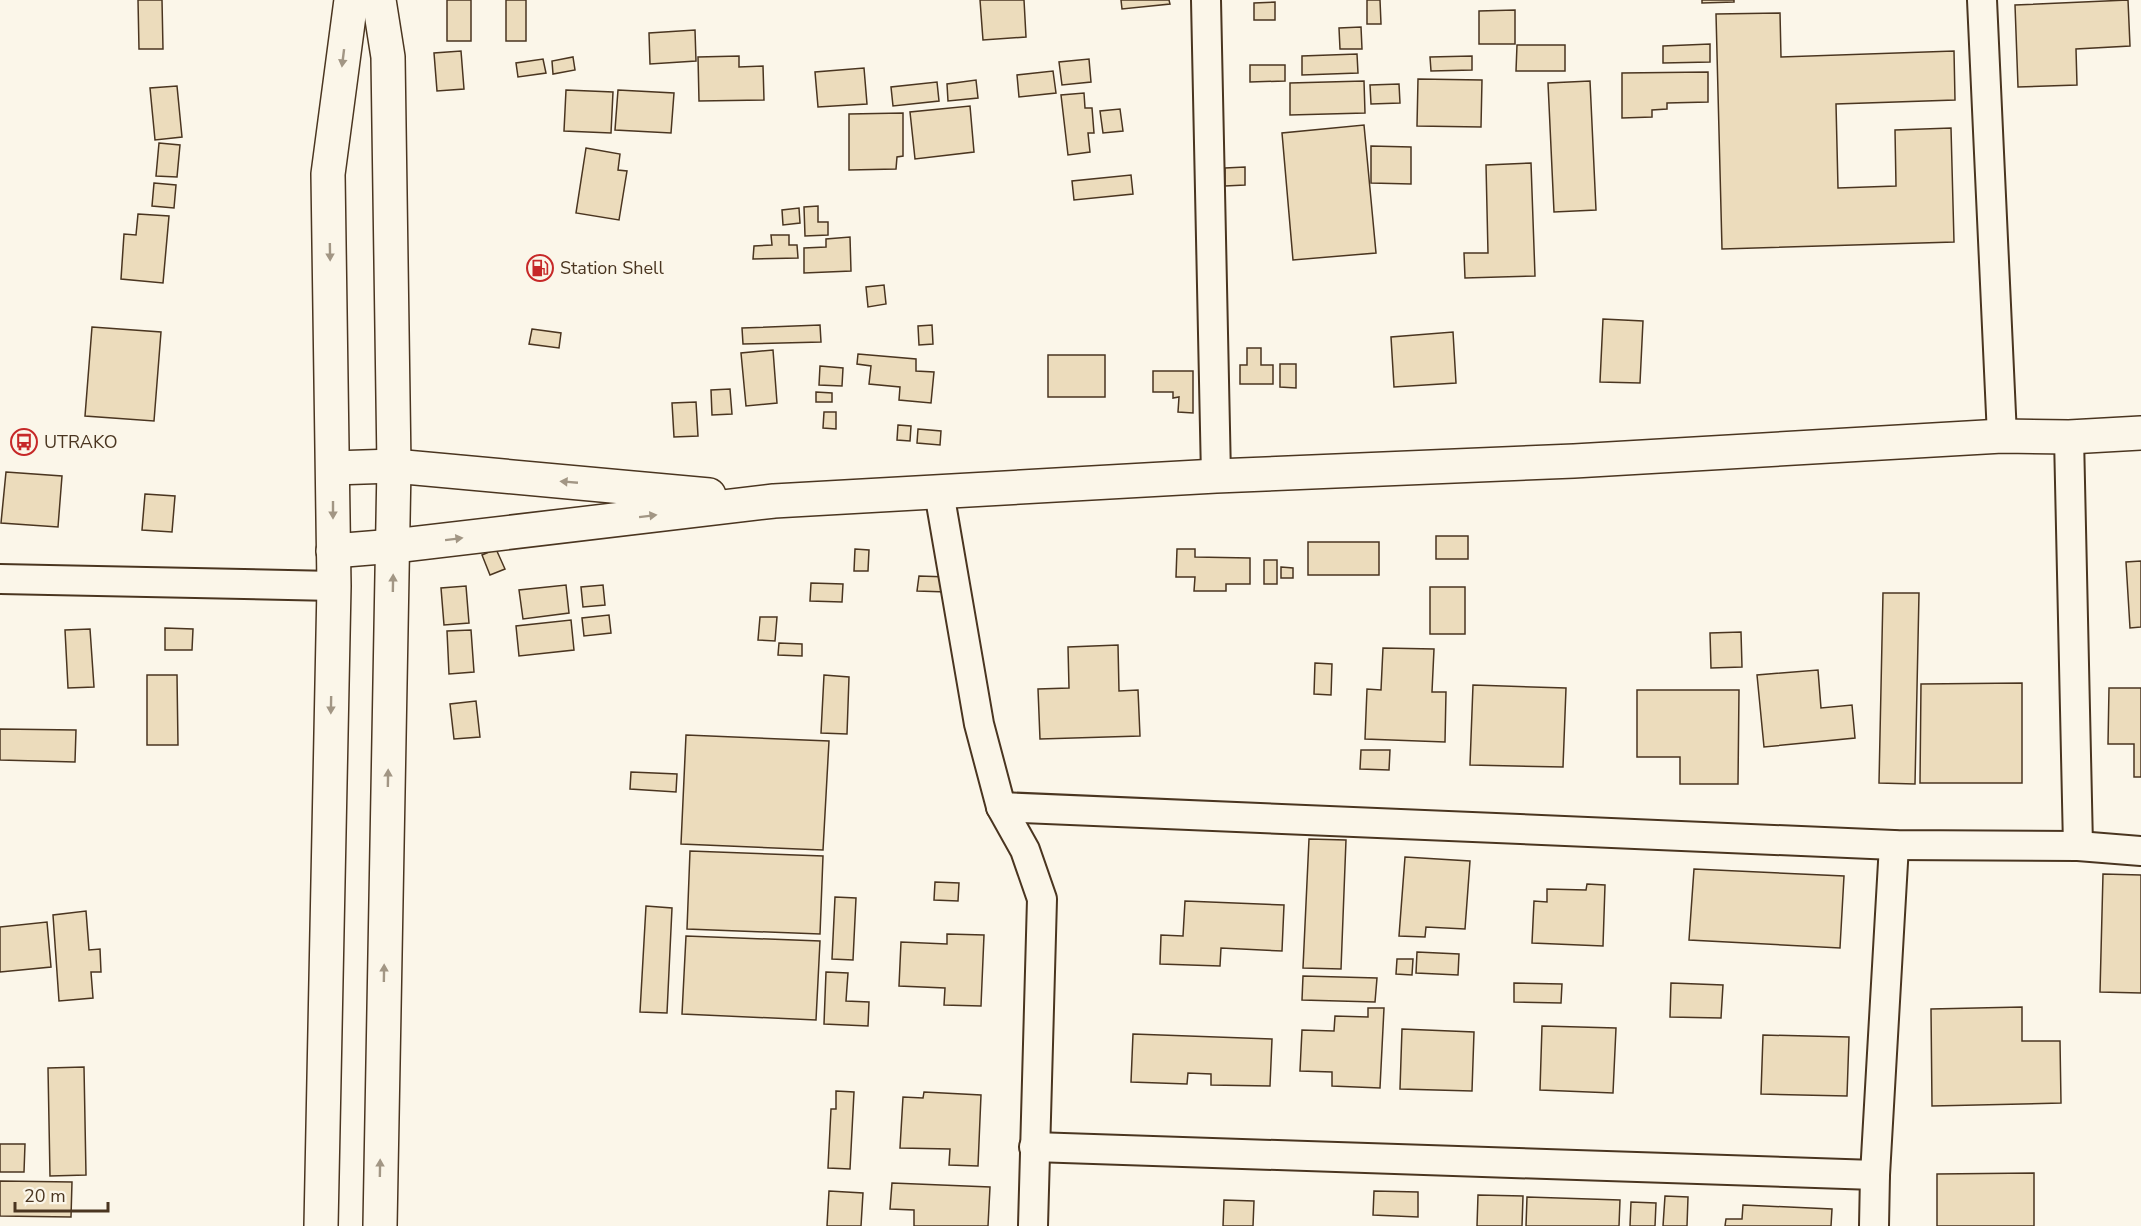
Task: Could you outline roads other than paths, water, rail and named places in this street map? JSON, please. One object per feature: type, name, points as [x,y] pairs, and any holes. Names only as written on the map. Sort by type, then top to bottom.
[{"type":"main road","points":[[321,1226],[334,586],[328,174],[351,0]]},
{"type":"main road","points":[[380,0],[388,57],[394,466],[380,1226]]},
{"type":"main road","points":[[333,551],[394,546],[774,501],[1216,476],[1574,461],[2002,436],[2069,437],[2141,433]]},
{"type":"main road","points":[[333,468],[394,466],[774,501]]},
{"type":"street","points":[[1206,0],[1216,476]]},
{"type":"street","points":[[1982,0],[2002,436]]},
{"type":"street","points":[[2069,437],[2078,846]]},
{"type":"street","points":[[939,492],[979,724],[1001,807],[1025,850],[1042,899],[1033,1226]]},
{"type":"street","points":[[0,579],[334,586]]},
{"type":"street","points":[[1001,807],[1894,845],[2078,846],[2141,851]]},
{"type":"street","points":[[1874,1226],[1894,845]]},
{"type":"street","points":[[1034,1147],[1875,1175]]},
{"type":"place","name":"Station Shell","points":[[540,268]]},
{"type":"place","name":"UTRAKO","points":[[24,442]]}]
